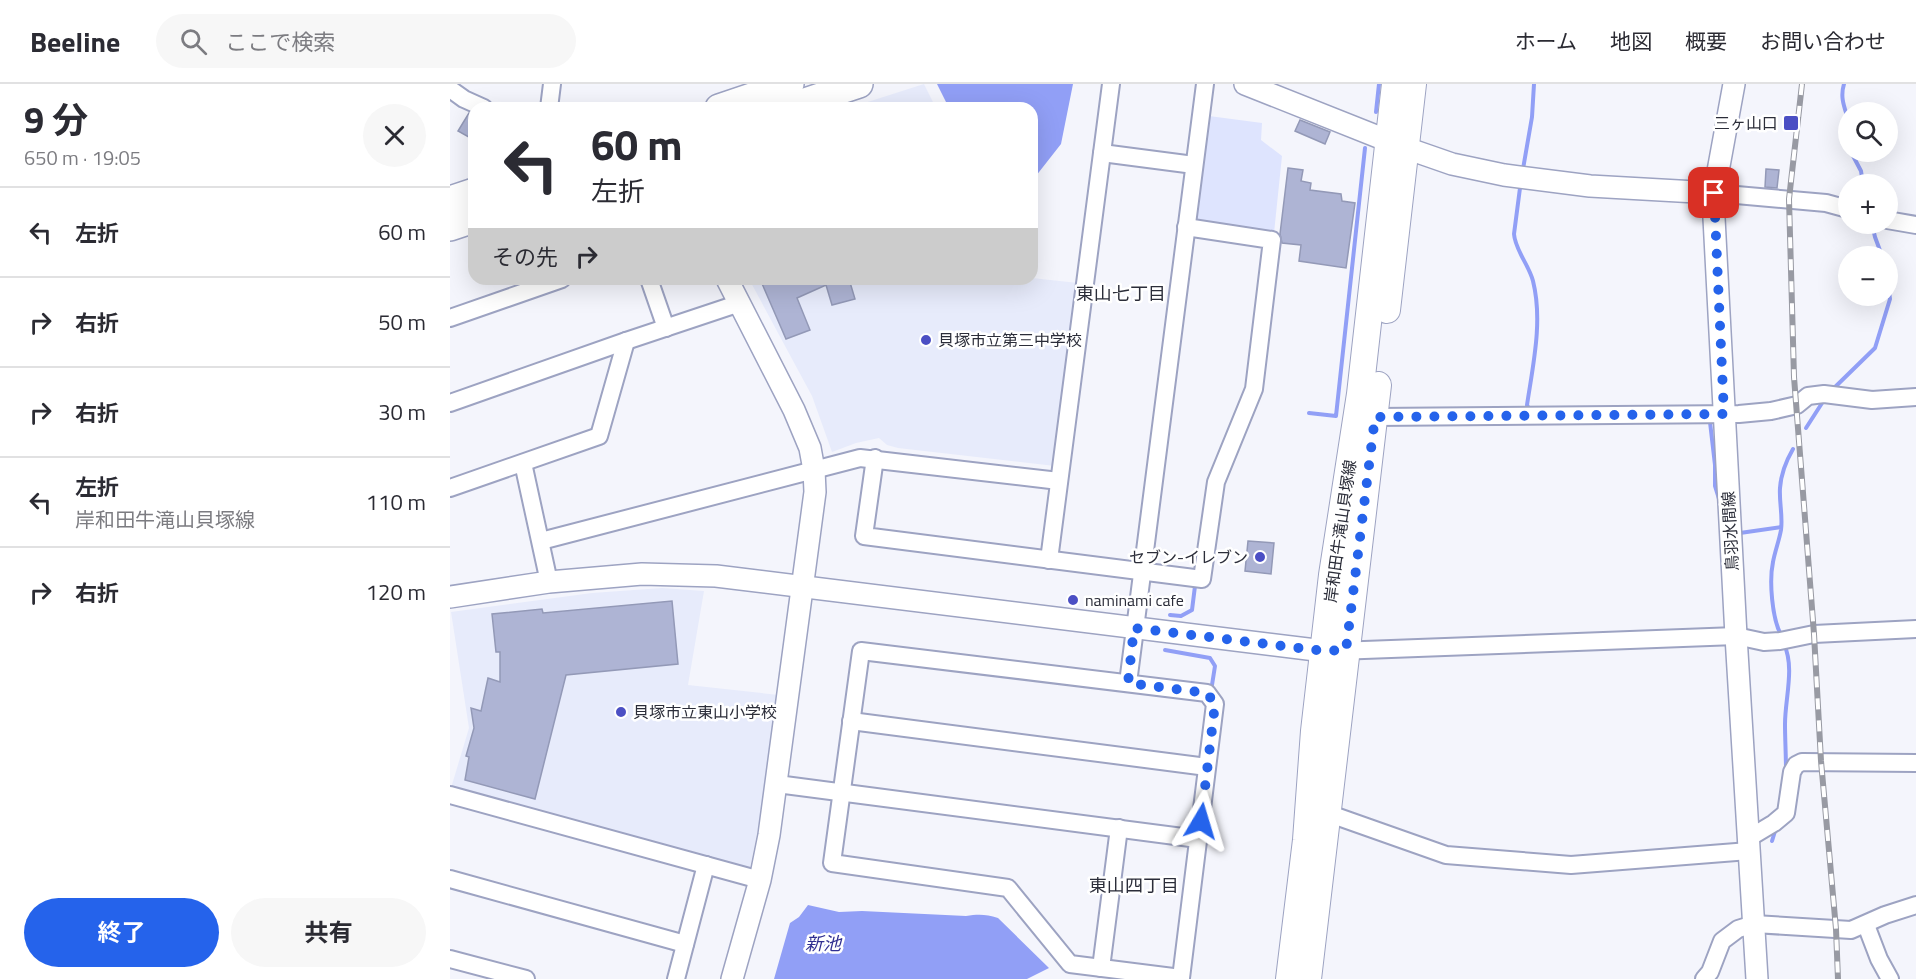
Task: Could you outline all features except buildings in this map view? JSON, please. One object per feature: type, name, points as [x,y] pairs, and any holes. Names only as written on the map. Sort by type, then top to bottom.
[{"type":"highway","points":[[737,102],[790,84]]},
{"type":"highway","points":[[805,102],[859,84]]},
{"type":"highway","points":[[450,200],[468,194]]},
{"type":"highway","points":[[450,227],[468,221]]},
{"type":"main road","name":"岸和田牛滝山貝塚線","points":[[1289,979],[1306,840],[1314,731],[1335,651],[1375,417],[1397,145],[1395,84]]},
{"type":"main road","name":"岸和田牛滝山貝塚線","points":[[1308,979],[1327,813],[1335,651],[1332,575],[1397,145],[1413,84]]},
{"type":"street","points":[[550,102],[552,84]]},
{"type":"street","points":[[1049,560],[1111,84]]},
{"type":"street","points":[[1128,683],[1205,84]]},
{"type":"street","points":[[1245,84],[1397,145],[1452,164],[1504,175],[1590,186],[1714,193],[1826,203],[1838,206]]},
{"type":"street","name":"鳥羽水間線","points":[[1734,84],[1714,193],[1736,636],[1758,979]]},
{"type":"street","points":[[450,89],[471,102]]},
{"type":"street","points":[[1102,153],[1194,165]]},
{"type":"street","points":[[1898,221],[1916,225]]},
{"type":"street","points":[[875,458],[864,536],[1202,579],[1216,482],[1254,389],[1272,240],[1186,227]]},
{"type":"street","points":[[450,318],[545,285]]},
{"type":"street","points":[[651,285],[666,328]]},
{"type":"street","points":[[730,285],[794,410],[810,448],[815,492],[770,835],[760,880],[732,979]]},
{"type":"street","points":[[450,403],[740,303]]},
{"type":"street","points":[[450,488],[599,436],[626,341]]},
{"type":"street","points":[[1375,417],[1724,414],[1771,411],[1797,405],[1808,396],[1824,394],[1872,400],[1916,397]]},
{"type":"street","points":[[541,541],[860,458],[1059,481]]},
{"type":"street","points":[[523,464],[549,582]]},
{"type":"street","points":[[450,597],[549,582],[642,574],[716,576],[1335,651],[1736,636],[1764,642],[1814,634],[1916,629]]},
{"type":"street","points":[[861,651],[1207,693],[1215,704],[1181,978],[1070,964],[1008,888],[832,864],[851,721],[861,651]]},
{"type":"street","points":[[851,721],[1207,767]]},
{"type":"street","points":[[1327,813],[1446,855],[1571,866],[1749,844],[1786,813],[1792,772],[1796,765],[1802,762],[1916,763]]},
{"type":"street","points":[[777,784],[1198,839]]},
{"type":"street","points":[[450,795],[760,880]]},
{"type":"street","points":[[1101,968],[1119,828]]},
{"type":"street","points":[[676,979],[706,865]]},
{"type":"street","points":[[450,879],[686,944]]},
{"type":"street","points":[[1704,979],[1710,972],[1722,942],[1738,929],[1754,924],[1851,930],[1916,905]]},
{"type":"street","points":[[1866,925],[1879,960],[1890,979]]},
{"type":"street","points":[[450,960],[526,979]]},
{"type":"shaded area","points":[[924,84],[933,102],[868,102]]},
{"type":"shaded area","points":[[1209,116],[1262,123],[1261,140],[1282,156],[1274,233],[1198,222],[1195,214]]},
{"type":"shaded area","name":"貝塚市立第三中学校","points":[[1038,279],[1078,283],[1055,466],[898,448],[887,445],[879,438],[832,452],[812,396],[752,285],[1038,285]]},
{"type":"shaded area","name":"貝塚市立東山小学校","points":[[662,588],[704,591],[688,685],[779,695],[767,783],[750,868],[451,788],[469,728],[451,612],[592,593]]},
{"type":"water","points":[[937,84],[1073,84],[1061,144],[1038,173],[1038,102],[946,102]]},
{"type":"water","name":"新池","points":[[808,905],[839,912],[982,915],[998,918],[1049,968],[1027,979],[774,979],[790,923],[799,917]]},
{"type":"waterway","points":[[1376,112],[1379,84]]},
{"type":"waterway","points":[[1523,169],[1532,117],[1534,84]]},
{"type":"waterway","points":[[1843,102],[1844,84]]},
{"type":"waterway","points":[[1309,413],[1336,416],[1365,148]]},
{"type":"waterway","points":[[1856,162],[1861,174]]},
{"type":"waterway","points":[[1520,188],[1514,234],[1533,281],[1537,312],[1536,343],[1527,405],[1531,409]]},
{"type":"waterway","points":[[1874,234],[1878,246]]},
{"type":"waterway","points":[[1833,389],[1875,348],[1888,306]]},
{"type":"waterway","points":[[1806,428],[1824,400]]},
{"type":"waterway","points":[[1710,422],[1715,486],[1719,499]]},
{"type":"waterway","points":[[1781,635],[1773,609],[1772,570],[1781,530],[1781,483],[1784,468],[1793,449]]},
{"type":"waterway","points":[[1740,533],[1781,527]]},
{"type":"waterway","points":[[1170,615],[1181,616],[1192,610],[1195,586]]},
{"type":"waterway","points":[[1784,644],[1789,663],[1785,724],[1786,771]]},
{"type":"waterway","points":[[1165,650],[1210,658],[1215,666],[1212,685]]},
{"type":"waterway","points":[[1772,841],[1776,828]]},
{"type":"railway","points":[[1802,84],[1789,199],[1794,377],[1838,979]]},
{"type":"place","name":"三ヶ山口","points":[[1791,123]]},
{"type":"place","name":"貝塚市立第三中学校","points":[[926,340]]},
{"type":"place","name":"セブン-イレブン","points":[[1260,557]]},
{"type":"place","name":"naminami cafe","points":[[1073,600]]},
{"type":"place","name":"貝塚市立東山小学校","points":[[621,712]]},
{"type":"district","name":"東山七丁目","points":[[1121,294]]},
{"type":"district","name":"東山四丁目","points":[[1134,886]]},
{"type":"route","points":[[1201,821],[1215,704],[1207,693],[1128,683],[1134,628],[1324,651],[1346,650],[1375,417],[1724,414],[1714,193]]}]
